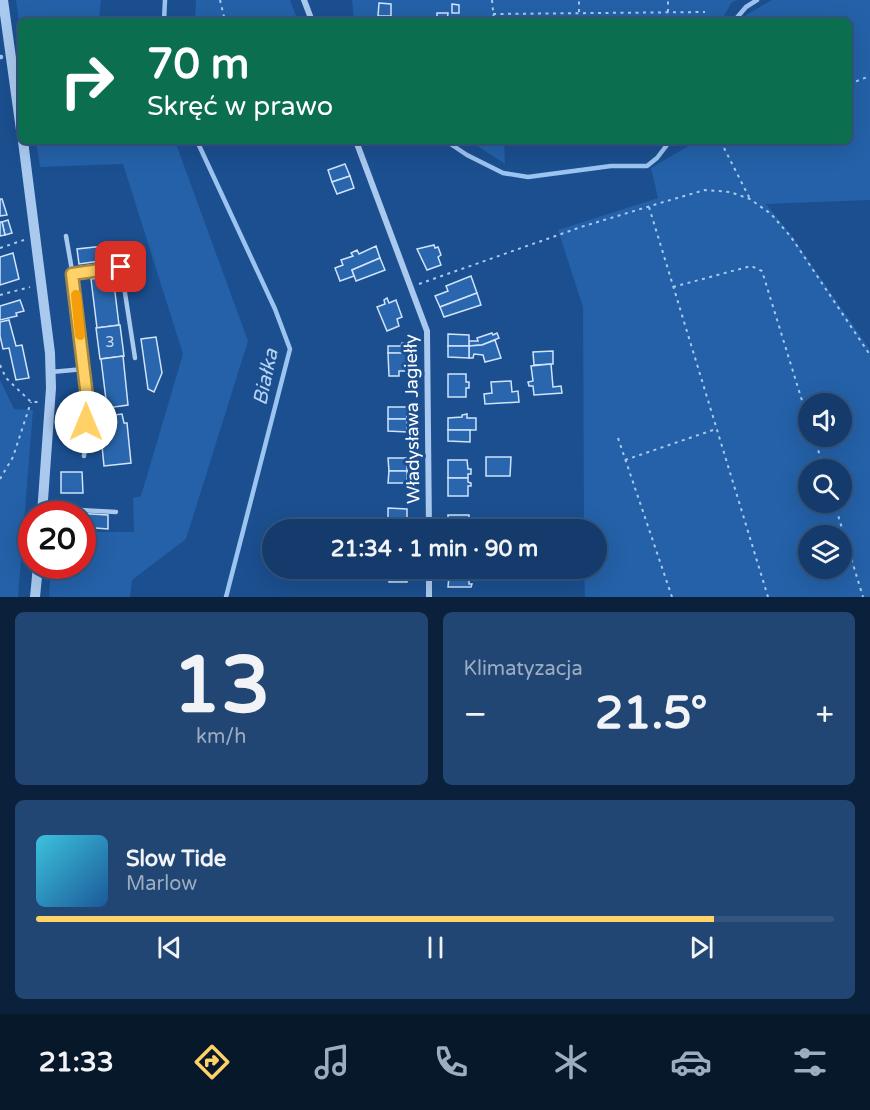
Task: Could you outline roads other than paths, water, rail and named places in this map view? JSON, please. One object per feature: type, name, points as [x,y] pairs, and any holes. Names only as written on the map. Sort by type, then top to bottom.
[{"type":"street","points":[[3,0],[18,108]]},
{"type":"street","points":[[304,0],[311,18]]},
{"type":"street","points":[[22,144],[36,236],[50,372],[44,501]]},
{"type":"street","name":"Władysława Jagiełły","points":[[357,144],[427,331],[429,343],[429,519]]},
{"type":"street","points":[[35,597],[37,579]]},
{"type":"street","points":[[429,579],[429,597]]},
{"type":"lane","points":[[66,236],[88,405],[84,456]]},
{"type":"lane","points":[[72,274],[121,267],[135,358]]},
{"type":"lane","points":[[50,372],[84,369]]},
{"type":"lane","points":[[96,512],[116,512]]},
{"type":"waterway","name":"Białka","points":[[164,18],[165,0]]},
{"type":"waterway","points":[[737,18],[746,7],[757,0]]},
{"type":"waterway","name":"Białka","points":[[198,144],[275,309],[290,349],[226,597]]},
{"type":"waterway","points":[[450,144],[503,173],[528,177],[611,166],[647,166],[668,144]]}]
